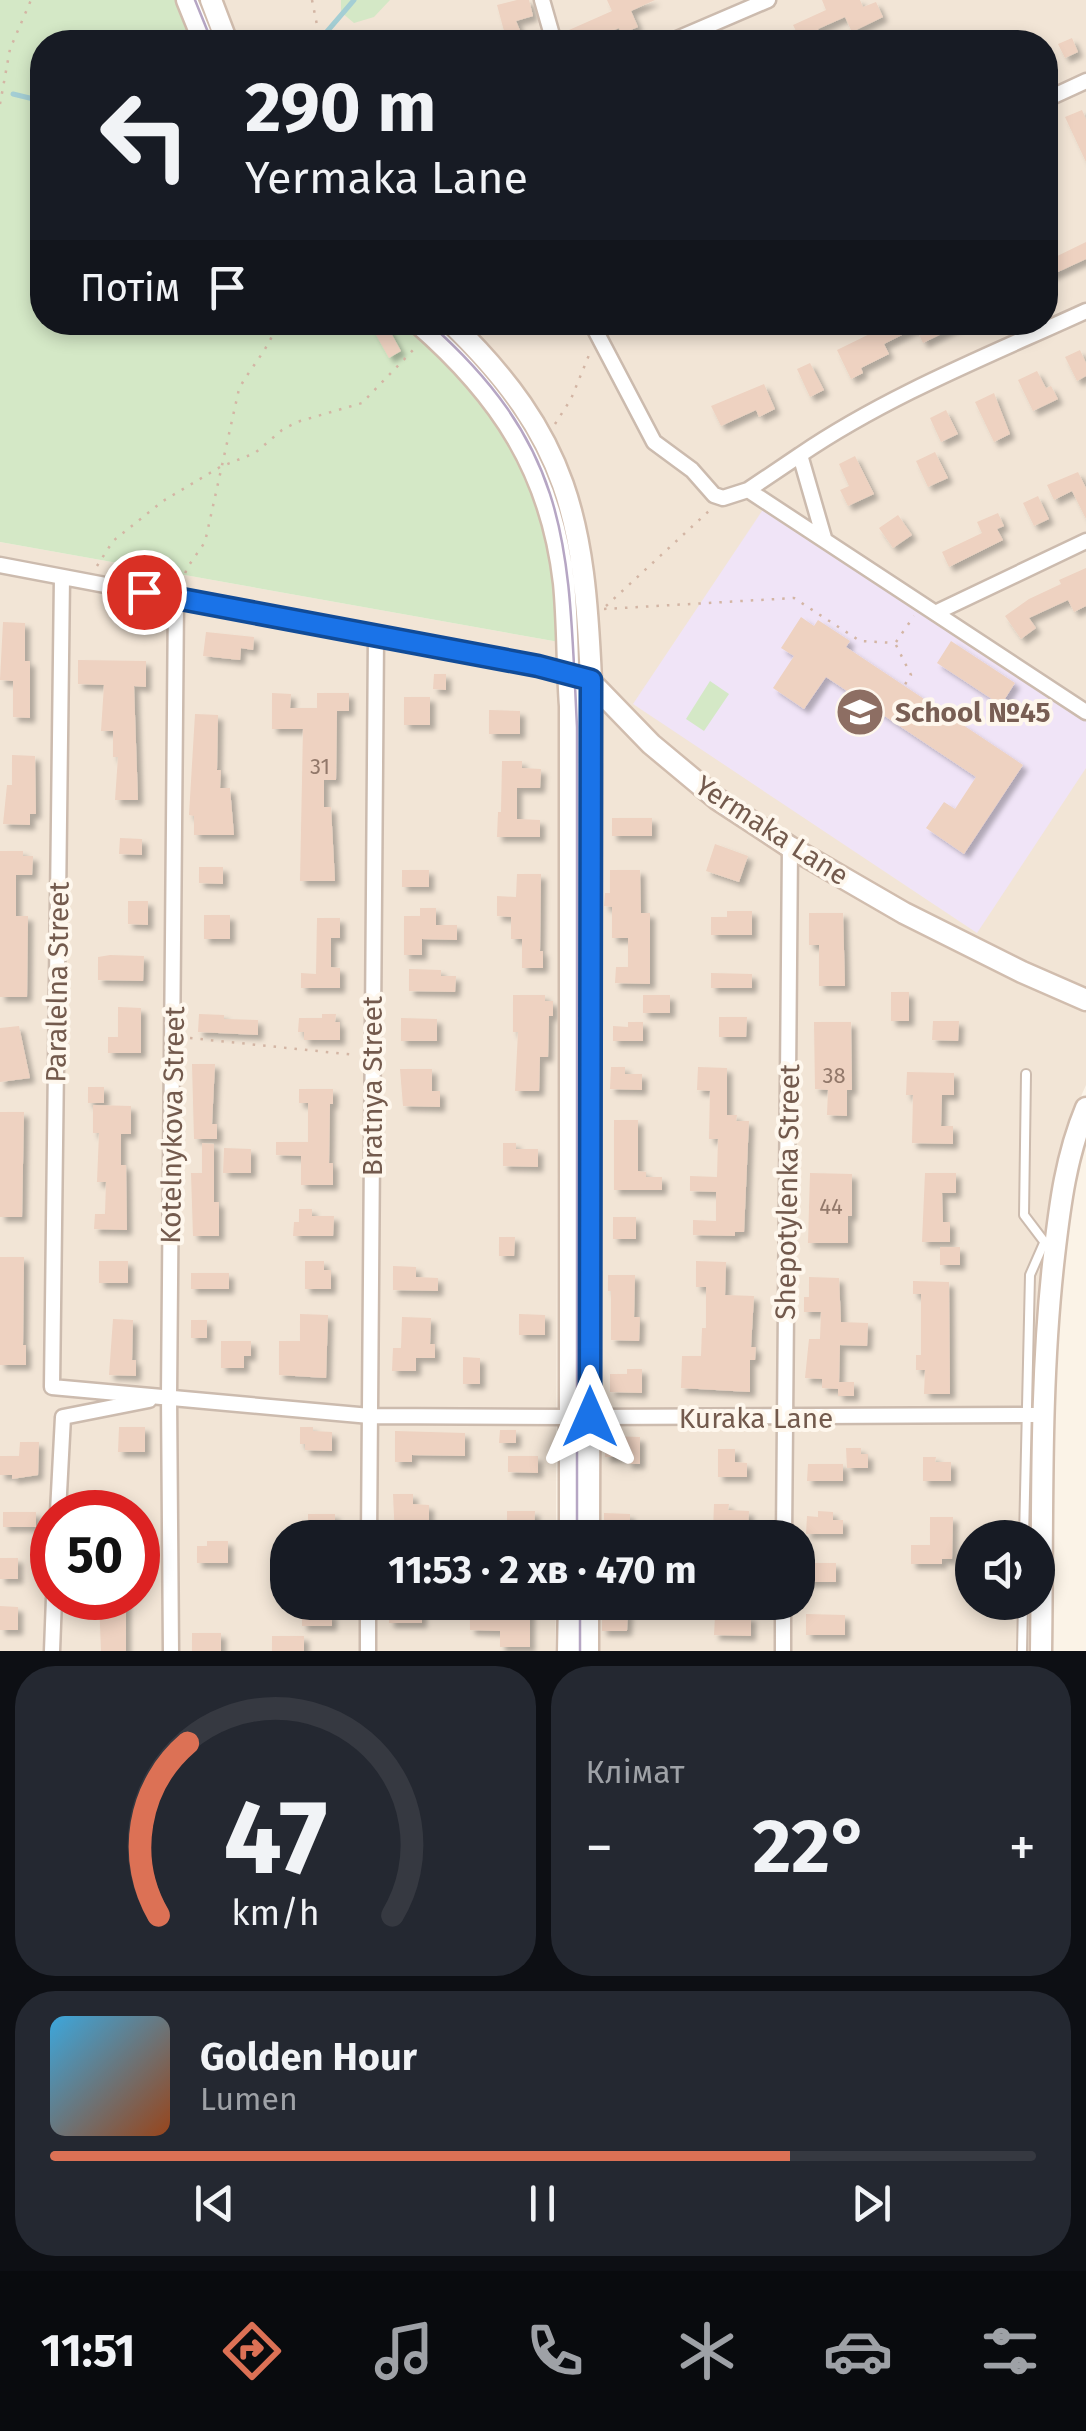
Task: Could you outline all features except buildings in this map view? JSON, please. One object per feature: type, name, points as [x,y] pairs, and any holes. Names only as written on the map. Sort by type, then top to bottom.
[{"type":"main road","points":[[188,0],[199,30]]},
{"type":"main road","points":[[211,0],[222,30]]},
{"type":"main road","points":[[431,335],[471,372],[522,444],[545,493],[563,579],[581,1417],[588,1520]]},
{"type":"main road","points":[[463,335],[516,394],[541,434],[565,486],[580,541],[587,598],[591,680],[581,1417],[572,1520]]},
{"type":"main road","name":"Yermaka Lane","points":[[568,673],[591,680],[651,744],[718,799],[790,847],[904,913],[1086,1000]]},
{"type":"main road","points":[[1041,1651],[1035,1415],[1050,1244],[1074,1138],[1086,1108]]},
{"type":"main road","points":[[568,1651],[569,1620]]},
{"type":"main road","points":[[588,1620],[588,1651]]},
{"type":"street","points":[[542,0],[551,30]]},
{"type":"street","points":[[698,30],[768,0]]},
{"type":"street","points":[[1058,94],[1086,81]]},
{"type":"street","points":[[1058,325],[1086,312]]},
{"type":"street","points":[[597,335],[654,442],[722,498],[748,490],[831,434],[916,389],[1035,335]]},
{"type":"street","points":[[800,454],[824,538]]},
{"type":"street","points":[[748,490],[1086,712]]},
{"type":"street","points":[[935,613],[1086,541]]},
{"type":"street","name":"Yermaka Lane","points":[[0,565],[568,673]]},
{"type":"street","name":"Paralelna Street","points":[[52,1388],[62,576]]},
{"type":"street","name":"Kotelnykova Street","points":[[171,1651],[169,1396],[176,598]]},
{"type":"street","name":"Bratnya Street","points":[[369,1520],[376,635]]},
{"type":"street","name":"Shepotylenka Street","points":[[784,1520],[790,847]]},
{"type":"street","name":"Kuraka Lane","points":[[52,1388],[370,1416],[1035,1415]]},
{"type":"street","name":"Kuraka Lane","points":[[59,1490],[63,1417],[169,1396]]},
{"type":"street","points":[[52,1651],[53,1620]]},
{"type":"street","points":[[368,1620],[368,1651]]},
{"type":"street","points":[[783,1620],[783,1651]]},
{"type":"lane","points":[[1026,1074],[1024,1215],[1050,1244]]},
{"type":"lane","points":[[1026,1520],[1035,1415]]},
{"type":"lane","points":[[1022,1651],[1023,1620]]},
{"type":"path","points":[[0,104],[10,49],[31,0]]},
{"type":"path","points":[[312,0],[319,30]]},
{"type":"path","points":[[176,598],[187,568],[205,542],[239,389],[273,335]]},
{"type":"path","points":[[80,580],[103,560],[113,541],[163,501],[220,467],[254,453],[297,422],[362,403],[417,335]]},
{"type":"path","points":[[552,428],[571,400],[592,335]]},
{"type":"path","points":[[722,498],[602,609],[794,598],[860,641],[895,644]]},
{"type":"path","points":[[895,644],[921,604]]},
{"type":"path","points":[[895,644],[911,675],[904,686]]},
{"type":"path","points":[[172,1036],[372,1056]]},
{"type":"shaded area","points":[[218,0],[1086,0],[1086,1085],[1064,1135],[1053,1181],[1040,1288],[1032,1520],[955,1520],[955,1620],[1032,1620],[1031,1651],[592,1651],[593,1620],[815,1620],[815,1520],[594,1520],[597,682],[571,484],[467,335],[1058,335],[1058,30],[229,30]]},
{"type":"shaded area","name":"School №45","points":[[764,508],[1086,721],[1086,768],[977,933],[633,704]]},
{"type":"shaded area","points":[[0,542],[559,642],[556,1520],[270,1520],[270,1620],[556,1620],[555,1651],[0,1651]]},
{"type":"green space","points":[[0,0],[181,0],[192,30],[30,30],[30,335],[421,335],[466,377],[517,447],[551,547],[559,642],[0,542]]},
{"type":"green space","points":[[341,0],[390,0],[374,17],[354,23],[341,12]]},
{"type":"green space","points":[[710,681],[729,694],[704,731],[686,719]]},
{"type":"waterway","points":[[328,30],[354,0]]},
{"type":"waterway","points":[[13,94],[30,98]]},
{"type":"tram line","points":[[195,0],[207,30]]},
{"type":"tram line","points":[[441,335],[476,369],[511,414],[536,459],[554,505],[570,606],[577,727],[577,1520]]},
{"type":"tram line","points":[[580,1620],[580,1651]]},
{"type":"place","name":"School №45","points":[[860,712]]},
{"type":"route","points":[[144,592],[538,666],[591,680],[590,1417]]}]
